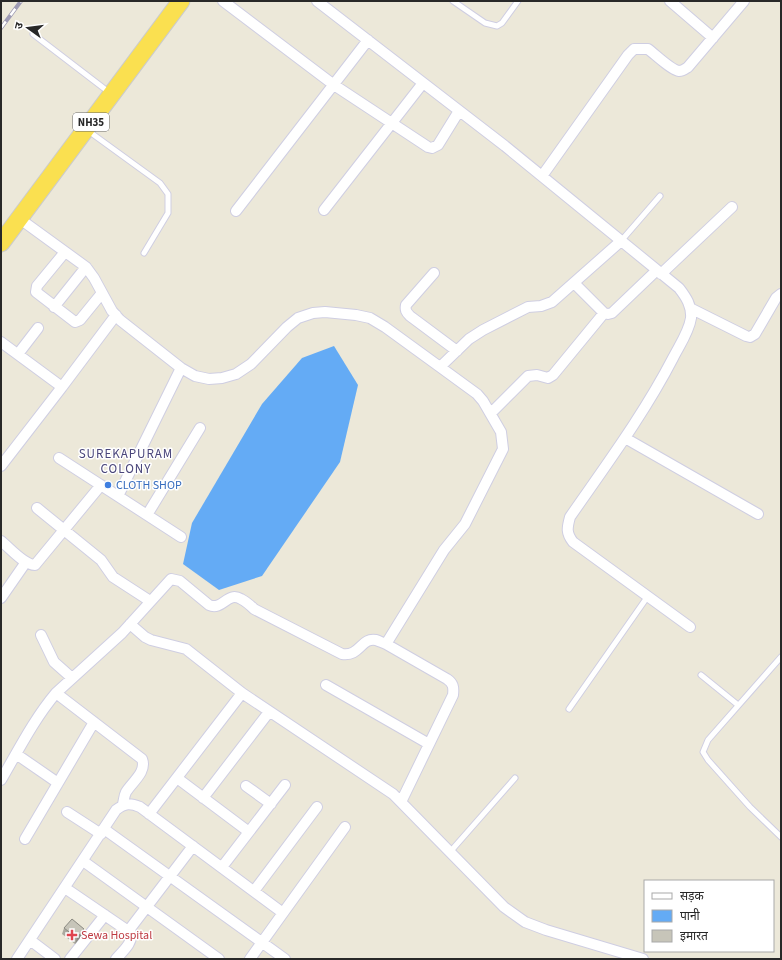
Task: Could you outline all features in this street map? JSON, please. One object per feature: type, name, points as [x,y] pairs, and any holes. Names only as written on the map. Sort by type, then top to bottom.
[{"type":"highway","name":"NH35","points":[[1,243],[181,1]]},
{"type":"street","points":[[223,1],[334,85],[428,147],[432,148],[438,145],[459,111]]},
{"type":"street","points":[[318,1],[542,176],[679,288],[686,297],[690,308],[691,318],[686,332],[658,388],[570,517],[567,528],[568,535],[573,542],[690,627]]},
{"type":"street","points":[[542,176],[628,55],[634,50],[648,49],[671,67],[678,71],[683,71],[744,1]]},
{"type":"street","points":[[676,3],[713,38]]},
{"type":"street","points":[[236,211],[368,40]]},
{"type":"street","points":[[324,210],[423,83]]},
{"type":"street","points":[[574,283],[604,313],[612,313],[732,207]]},
{"type":"street","points":[[20,219],[86,267],[94,278],[112,311],[128,326],[181,368],[195,376],[209,379],[222,378],[236,374],[251,364],[287,327],[298,318],[313,313],[325,312],[351,314],[370,318],[386,327],[477,394],[491,413],[501,432],[503,448],[465,524],[444,550],[386,644]]},
{"type":"street","points":[[440,367],[476,334],[528,307],[541,306],[552,302],[621,241]]},
{"type":"street","points":[[65,252],[37,286],[36,292],[71,320],[78,322],[102,293]]},
{"type":"street","points":[[54,307],[86,267]]},
{"type":"street","points":[[434,273],[406,305],[405,309],[410,316],[457,351]]},
{"type":"street","points":[[690,308],[750,337],[755,334],[776,298],[781,294]]},
{"type":"street","points":[[491,413],[528,376],[537,375],[548,378],[553,375],[604,313]]},
{"type":"street","points":[[1,466],[116,315]]},
{"type":"street","points":[[18,354],[38,328]]},
{"type":"street","points":[[1,342],[62,387]]},
{"type":"street","points":[[118,496],[181,368]]},
{"type":"street","points":[[147,515],[200,428]]},
{"type":"street","points":[[625,438],[758,514]]},
{"type":"street","points":[[59,458],[181,537]]},
{"type":"street","points":[[1,541],[26,562],[31,565],[35,565],[101,485]]},
{"type":"street","points":[[36,508],[101,560],[113,577],[150,601]]},
{"type":"street","points":[[3,591],[26,562]]},
{"type":"street","points":[[1,780],[39,716],[56,693],[130,624],[167,581],[170,579],[175,579],[180,581],[214,607],[219,606],[228,599],[235,597],[241,599],[254,609],[342,654],[353,654],[365,643],[370,640],[376,640],[386,644],[452,683],[454,688],[453,694],[401,802]]},
{"type":"street","points":[[130,624],[145,637],[151,640],[186,649],[242,693],[377,783],[401,802],[504,907],[525,922],[546,930],[643,959]]},
{"type":"street","points":[[41,635],[54,662],[72,678]]},
{"type":"street","points":[[326,685],[429,744]]},
{"type":"street","points":[[17,959],[116,810],[123,804],[126,792],[142,770],[144,764],[142,759],[56,693]]},
{"type":"street","points":[[149,814],[242,693]]},
{"type":"street","points":[[203,798],[270,712]]},
{"type":"street","points":[[25,839],[94,722]]},
{"type":"street","points":[[16,754],[58,784]]},
{"type":"street","points":[[177,778],[249,832]]},
{"type":"street","points":[[222,867],[285,785]]},
{"type":"street","points":[[246,786],[270,804]]},
{"type":"street","points":[[123,804],[131,804],[149,814],[284,913]]},
{"type":"street","points":[[254,891],[317,807]]},
{"type":"street","points":[[67,812],[102,831],[170,876],[285,959]]},
{"type":"street","points":[[250,959],[345,827]]},
{"type":"street","points":[[129,930],[193,846]]},
{"type":"street","points":[[83,861],[219,959]]},
{"type":"street","points":[[65,888],[129,930],[132,937],[130,942],[116,959]]},
{"type":"street","points":[[70,959],[105,915]]},
{"type":"street","points":[[30,940],[55,959]]},
{"type":"lane","points":[[453,1],[485,23],[497,26],[502,23],[518,1]]},
{"type":"lane","points":[[33,34],[112,94]]},
{"type":"lane","points":[[86,129],[160,183],[168,194],[168,213],[144,252]]},
{"type":"lane","points":[[621,241],[660,196]]},
{"type":"lane","points":[[568,709],[648,596]]},
{"type":"lane","points":[[781,657],[705,743],[703,752],[708,760],[750,806],[781,837]]},
{"type":"lane","points":[[701,675],[738,705]]},
{"type":"lane","points":[[450,852],[515,778]]},
{"type":"water","points":[[334,346],[358,385],[340,462],[262,576],[219,590],[183,564],[192,523],[262,404],[302,358]]},
{"type":"building","points":[[72,919],[84,929],[77,938],[64,928]]},
{"type":"railway","points":[[1,28],[21,1]]},
{"type":"place","name":"CLOTH SHOP","points":[[108,485]]},
{"type":"place","name":"Sewa Hospital","points":[[72,935]]},
{"type":"district","name":"SUREKAPURAM COLONY","points":[[126,462]]}]
